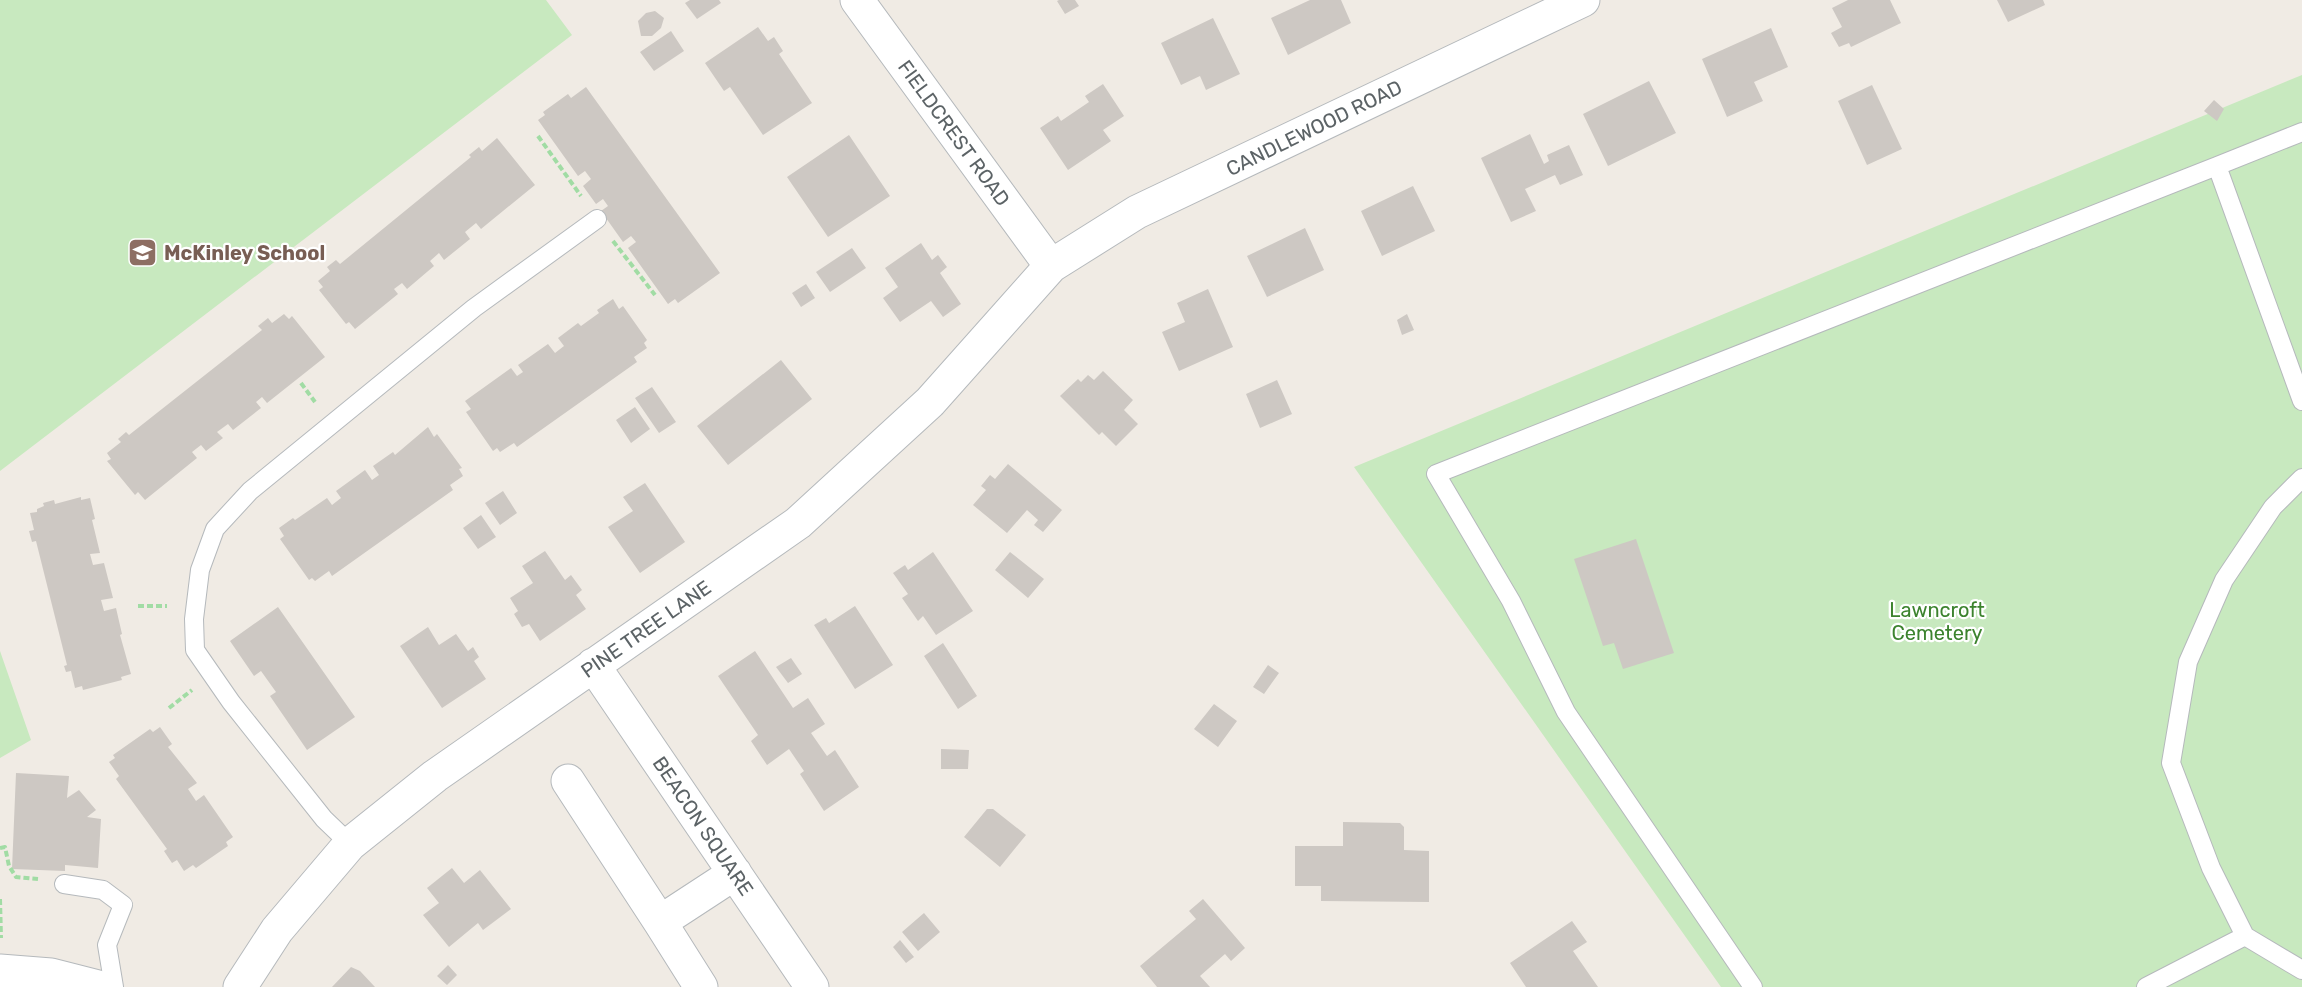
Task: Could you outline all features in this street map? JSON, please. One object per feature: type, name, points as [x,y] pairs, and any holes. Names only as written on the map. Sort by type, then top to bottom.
[{"type":"street","name":"FIELDCREST ROAD","points":[[857,0],[1051,266]]},
{"type":"street","name":"CANDLEWOOD ROAD","points":[[1051,266],[1137,212],[1583,0]]},
{"type":"street","name":"PINE TREE LANE","points":[[240,987],[277,930],[350,844],[435,776],[798,523],[930,402],[1051,266]]},
{"type":"street","name":"BEACON SQUARE","points":[[593,665],[812,987]]},
{"type":"street","points":[[568,782],[701,987]]},
{"type":"street","points":[[660,922],[735,873]]},
{"type":"street","points":[[0,971],[51,975],[98,987]]},
{"type":"lane","points":[[1753,987],[1566,712],[1511,601],[1436,474],[2302,132]]},
{"type":"lane","points":[[2217,166],[2302,401]]},
{"type":"lane","points":[[350,844],[324,819],[231,702],[195,650],[194,618],[200,570],[215,529],[250,491],[474,308],[597,219]]},
{"type":"lane","points":[[2302,478],[2273,507],[2224,580],[2188,662],[2170,762],[2211,868],[2245,936],[2302,970]]},
{"type":"lane","points":[[64,884],[103,890],[123,905],[107,945],[114,987]]},
{"type":"lane","points":[[2146,987],[2245,936]]},
{"type":"path","points":[[0,848],[5,847],[9,866],[16,877],[64,884]]},
{"type":"green space","name":"McKinley School","points":[[0,0],[546,0],[572,35],[0,471]]},
{"type":"green space","name":"Lawncroft Cemetery","points":[[2302,75],[2302,987],[1721,987],[1354,467]]},
{"type":"green space","points":[[0,651],[31,740],[0,758]]},
{"type":"building","points":[[690,0],[719,0],[721,3],[697,19],[685,3]]},
{"type":"building","points":[[1075,0],[1079,6],[1065,14],[1057,1]]},
{"type":"building","points":[[1310,0],[1341,0],[1351,23],[1288,55],[1271,18]]},
{"type":"building","points":[[1848,0],[1890,0],[1901,23],[1851,47],[1849,43],[1839,47],[1831,33],[1842,27],[1832,8]]},
{"type":"building","points":[[1997,0],[2043,0],[2045,5],[2008,22]]},
{"type":"building","points":[[655,11],[664,18],[661,28],[652,36],[641,36],[638,21],[646,13]]},
{"type":"building","points":[[1213,18],[1240,74],[1206,90],[1200,76],[1181,85],[1161,43]]},
{"type":"building","points":[[758,27],[768,41],[774,37],[783,51],[779,54],[812,103],[763,135],[730,87],[724,91],[705,63]]},
{"type":"building","points":[[1771,28],[1788,67],[1754,82],[1763,101],[1727,117],[1702,59]]},
{"type":"building","points":[[671,31],[684,51],[654,71],[640,52]]},
{"type":"building","points":[[1649,81],[1676,133],[1608,166],[1583,114]]},
{"type":"building","points":[[1103,84],[1124,116],[1103,130],[1111,141],[1068,170],[1040,128],[1058,116],[1061,121],[1089,102],[1085,96]]},
{"type":"building","points":[[1872,85],[1902,149],[1867,165],[1838,101]]},
{"type":"building","points":[[586,87],[720,273],[678,303],[675,299],[668,304],[628,248],[636,242],[631,236],[623,242],[601,211],[608,206],[603,199],[596,204],[583,186],[591,179],[585,171],[578,176],[538,120],[545,115],[543,112],[568,94],[571,98]]},
{"type":"building","points":[[2214,100],[2224,109],[2217,121],[2204,111]]},
{"type":"building","points":[[1530,134],[1544,164],[1549,161],[1547,155],[1569,145],[1583,175],[1560,185],[1555,175],[1525,189],[1536,211],[1511,222],[1481,158]]},
{"type":"building","points":[[849,135],[890,196],[828,237],[787,177]]},
{"type":"building","points":[[497,138],[535,185],[481,229],[476,223],[465,232],[470,239],[444,260],[439,253],[430,261],[434,266],[407,289],[402,283],[394,289],[398,294],[355,329],[349,322],[346,324],[319,290],[323,287],[318,281],[330,271],[327,267],[336,260],[340,264],[471,157],[469,155],[479,147],[482,151]]},
{"type":"building","points":[[1413,186],[1435,231],[1382,256],[1361,211]]},
{"type":"building","points":[[1305,228],[1324,270],[1267,297],[1247,256]]},
{"type":"building","points":[[921,243],[932,260],[938,255],[947,267],[940,273],[961,304],[943,317],[931,301],[900,322],[883,298],[898,287],[885,268]]},
{"type":"building","points":[[852,248],[866,268],[830,292],[816,272]]},
{"type":"building","points":[[806,284],[815,298],[801,307],[792,293]]},
{"type":"building","points":[[1208,289],[1233,347],[1179,371],[1162,332],[1185,322],[1177,303]]},
{"type":"building","points":[[613,299],[619,309],[623,306],[647,340],[644,343],[647,348],[634,357],[637,362],[517,447],[514,443],[500,452],[497,448],[493,451],[466,412],[471,409],[465,401],[511,368],[517,376],[523,372],[518,365],[548,344],[555,353],[564,346],[558,338],[578,323],[581,326],[599,313],[597,310]]},
{"type":"building","points":[[284,314],[289,319],[292,316],[325,357],[267,403],[262,397],[256,402],[261,408],[233,430],[228,424],[217,432],[223,438],[206,451],[201,445],[192,452],[197,458],[145,500],[138,492],[135,495],[107,461],[111,459],[107,453],[121,442],[118,439],[126,432],[129,435],[262,330],[258,326],[268,318],[272,323]]},
{"type":"building","points":[[1407,314],[1414,330],[1402,335],[1397,320]]},
{"type":"building","points":[[781,360],[812,399],[728,465],[697,426]]},
{"type":"building","points":[[1103,371],[1133,400],[1124,410],[1138,424],[1116,446],[1102,432],[1099,435],[1060,396],[1078,379],[1081,382],[1088,375],[1094,380]]},
{"type":"building","points":[[1277,380],[1292,414],[1260,428],[1246,394]]},
{"type":"building","points":[[652,387],[676,422],[659,433],[635,398]]},
{"type":"building","points":[[635,407],[650,429],[631,443],[616,420]]},
{"type":"building","points":[[428,427],[434,437],[437,434],[462,468],[459,469],[463,476],[450,485],[453,490],[332,576],[329,571],[315,581],[312,578],[309,580],[280,539],[284,536],[279,528],[327,498],[332,505],[341,498],[336,491],[365,470],[372,480],[379,475],[373,466],[393,452],[395,455]]},
{"type":"building","points":[[1008,464],[1062,510],[1043,532],[1034,525],[1038,520],[1027,510],[1007,533],[973,505],[986,490],[981,486],[990,475],[995,479]]},
{"type":"building","points":[[645,483],[685,542],[640,573],[608,527],[633,511],[623,497]]},
{"type":"building","points":[[503,491],[517,513],[500,525],[485,503]]},
{"type":"building","points":[[81,497],[81,500],[90,498],[95,519],[92,520],[100,553],[90,554],[93,565],[104,563],[113,598],[101,600],[104,611],[116,608],[122,634],[120,635],[131,674],[121,677],[122,680],[83,690],[82,686],[75,688],[71,671],[66,672],[64,666],[67,665],[36,541],[32,542],[29,531],[34,530],[30,513],[37,512],[37,509],[44,506],[43,503],[54,500],[55,504]]},
{"type":"building","points":[[481,515],[496,537],[478,549],[463,528]]},
{"type":"building","points":[[1636,539],[1674,653],[1623,669],[1614,643],[1603,646],[1574,559]]},
{"type":"building","points":[[545,551],[565,580],[571,575],[582,590],[576,595],[586,609],[540,641],[529,624],[522,627],[514,614],[518,611],[510,598],[533,583],[522,566]]},
{"type":"building","points":[[933,552],[973,611],[936,635],[923,616],[918,621],[902,598],[908,594],[893,573],[905,565],[908,570]]},
{"type":"building","points":[[1010,552],[1044,579],[1028,598],[995,570]]},
{"type":"building","points":[[855,606],[893,665],[855,689],[814,625],[826,618],[829,623]]},
{"type":"building","points":[[278,607],[355,717],[307,750],[270,696],[276,692],[261,671],[254,676],[230,641]]},
{"type":"building","points":[[428,627],[439,645],[456,634],[468,651],[473,647],[479,657],[474,661],[486,679],[442,708],[400,646]]},
{"type":"building","points":[[943,643],[977,696],[958,709],[924,656]]},
{"type":"building","points":[[755,651],[793,708],[808,698],[825,724],[811,733],[827,756],[835,750],[859,787],[824,811],[800,774],[804,771],[789,749],[767,765],[751,741],[758,735],[718,676]]},
{"type":"building","points":[[791,658],[802,674],[788,683],[776,667]]},
{"type":"building","points":[[1268,665],[1279,673],[1264,694],[1253,687]]},
{"type":"building","points":[[1214,704],[1237,721],[1218,747],[1194,729]]},
{"type":"building","points":[[160,727],[172,744],[168,747],[197,783],[188,789],[196,801],[204,795],[233,837],[226,842],[228,846],[196,868],[193,865],[184,871],[177,860],[172,863],[164,851],[167,849],[116,779],[119,776],[109,762],[115,758],[113,755],[150,729],[153,732]]},
{"type":"building","points":[[941,749],[969,750],[968,769],[941,769]]},
{"type":"building","points":[[16,773],[69,776],[67,798],[79,790],[96,810],[87,817],[101,819],[98,868],[65,865],[65,871],[12,869]]},
{"type":"building","points":[[987,809],[993,809],[1026,835],[1000,867],[964,837]]},
{"type":"building","points":[[1343,822],[1400,823],[1404,827],[1404,850],[1429,851],[1429,902],[1321,901],[1321,886],[1295,886],[1295,846],[1343,846]]},
{"type":"building","points":[[452,868],[464,883],[480,870],[511,909],[483,930],[478,923],[449,947],[423,915],[439,903],[427,888]]},
{"type":"building","points":[[1203,899],[1245,948],[1231,961],[1225,954],[1200,976],[1210,987],[1157,987],[1140,966],[1196,919],[1189,911]]},
{"type":"building","points":[[924,913],[940,932],[918,951],[902,932]]},
{"type":"building","points":[[1572,921],[1587,942],[1573,951],[1598,987],[1526,987],[1510,963]]},
{"type":"building","points":[[900,940],[914,957],[906,963],[893,947]]},
{"type":"building","points":[[448,965],[457,975],[447,985],[437,976]]},
{"type":"building","points":[[351,967],[360,971],[375,987],[332,987]]},
{"type":"place","name":"McKinley School","points":[[143,253]]}]
